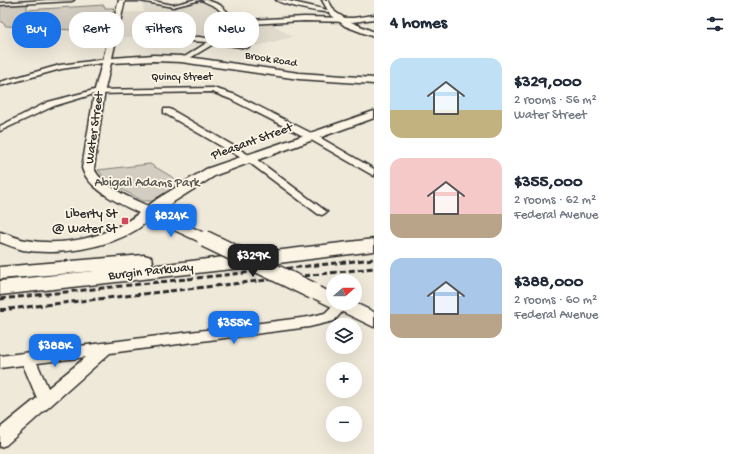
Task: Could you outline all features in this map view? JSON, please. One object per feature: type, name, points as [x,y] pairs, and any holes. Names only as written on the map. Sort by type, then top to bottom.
[{"type":"main road","name":"Water Street","points":[[122,0],[100,91],[88,161],[88,171],[92,178],[101,186],[148,212],[326,297]]},
{"type":"main road","points":[[325,0],[330,11],[342,20],[374,35]]},
{"type":"main road","points":[[342,20],[374,32]]},
{"type":"main road","name":"Brook Road","points":[[107,61],[148,58],[186,59],[299,76],[374,81]]},
{"type":"main road","name":"Pleasant Street","points":[[0,237],[31,246],[57,247],[97,241],[131,227],[162,202],[208,174],[374,114]]},
{"type":"main road","name":"Burgin Parkway","points":[[0,273],[374,244]]},
{"type":"main road","name":"Burgin Parkway","points":[[0,288],[232,263],[374,244]]},
{"type":"main road","name":"Water Street","points":[[353,310],[374,320]]},
{"type":"street","points":[[0,4],[72,0]]},
{"type":"street","points":[[122,0],[141,0],[173,6],[198,0]]},
{"type":"street","points":[[203,0],[218,6],[229,16],[243,21],[263,22],[299,19],[342,20],[374,17]]},
{"type":"street","points":[[278,0],[310,8],[330,11]]},
{"type":"street","points":[[310,8],[327,16],[320,19]]},
{"type":"street","points":[[320,19],[356,27]]},
{"type":"street","points":[[186,59],[204,47]]},
{"type":"street","name":"Brook Road","points":[[0,84],[58,67],[107,61]]},
{"type":"street","name":"Quincy Street","points":[[0,129],[56,102],[100,91],[215,90],[312,136],[374,173]]},
{"type":"street","points":[[167,111],[250,158],[322,212]]},
{"type":"street","points":[[0,362],[309,322],[329,316],[333,310]]},
{"type":"street","points":[[0,439],[106,348]]},
{"type":"street","points":[[27,358],[46,400]]},
{"type":"shaded area","points":[[146,1],[173,8],[202,1],[214,6],[220,12],[204,12],[204,38],[196,37],[196,12],[144,12],[143,3]]},
{"type":"shaded area","points":[[124,12],[132,12],[132,37],[124,37]]},
{"type":"shaded area","points":[[259,23],[271,23],[292,37],[259,45]]},
{"type":"green space","points":[[27,4],[27,10],[104,5],[105,8],[114,8],[113,12],[69,12],[69,30],[61,29],[61,12],[12,12],[12,26],[6,26],[0,20],[0,5]]},
{"type":"green space","name":"Abigail Adams Park","points":[[150,164],[184,184],[154,201],[143,201],[108,182],[98,170]]},
{"type":"railway","points":[[0,299],[374,259]]},
{"type":"railway","points":[[4,310],[0,310],[374,268]]},
{"type":"place","name":"Liberty St @ Water St","points":[[125,221]]}]
